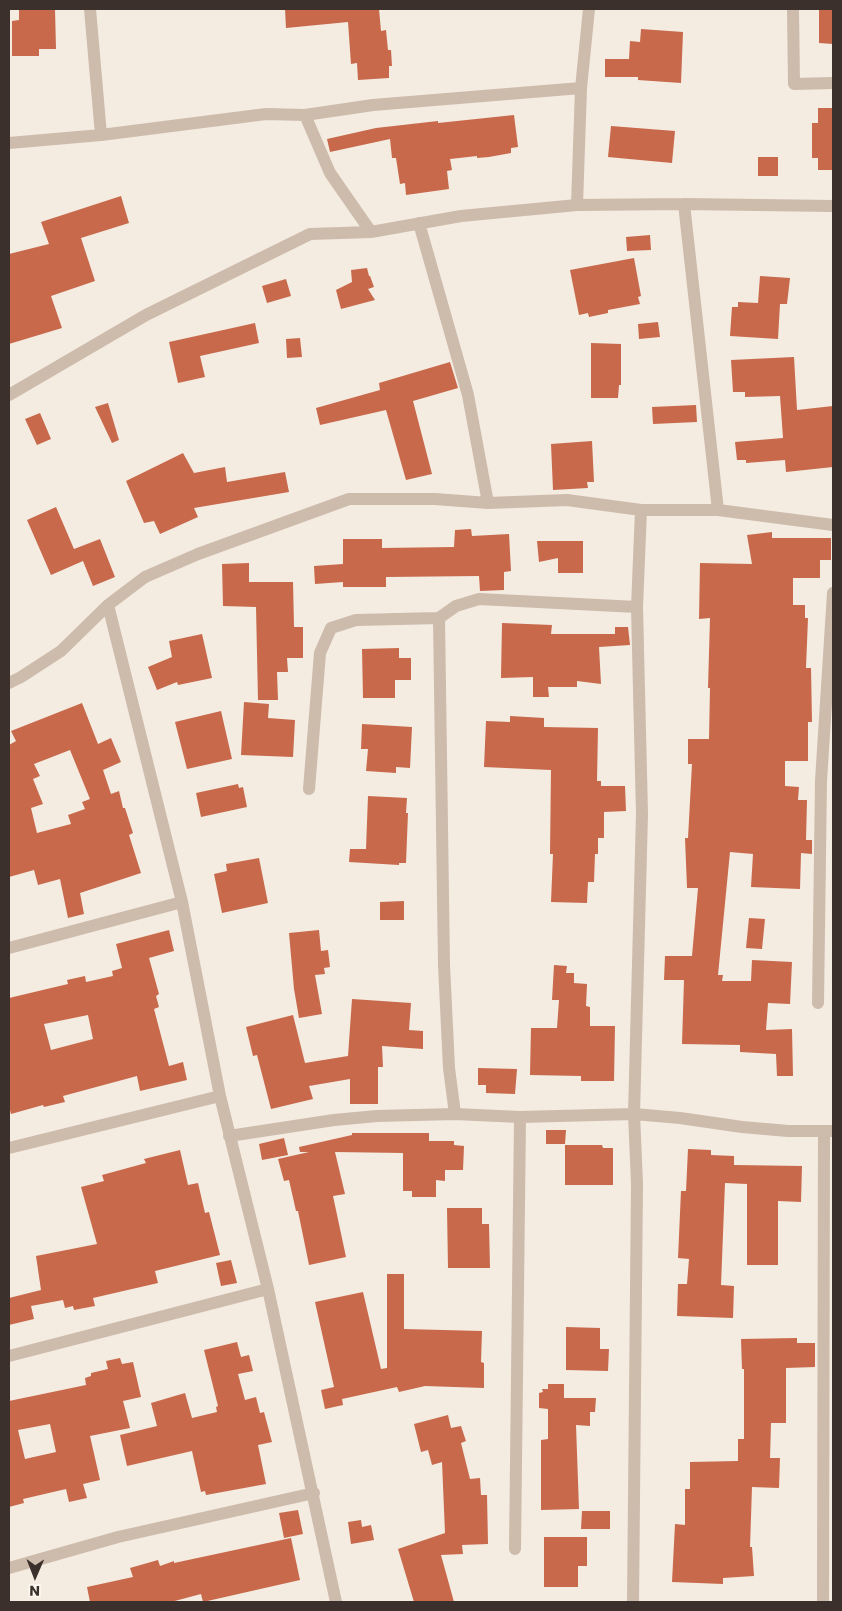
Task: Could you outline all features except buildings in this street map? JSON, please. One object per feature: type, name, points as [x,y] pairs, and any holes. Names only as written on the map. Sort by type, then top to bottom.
[{"type":"street","points":[[90,9],[101,135]]},
{"type":"street","points":[[577,206],[581,88],[588,9]]},
{"type":"street","points":[[794,9],[794,84],[833,83]]},
{"type":"street","points":[[9,142],[101,135],[266,114],[305,115],[373,105],[581,88]]},
{"type":"street","points":[[305,115],[330,173],[371,232]]},
{"type":"street","points":[[684,204],[718,510]]},
{"type":"street","points":[[9,395],[146,315],[310,234],[371,232],[461,216],[577,206],[684,204],[833,206]]},
{"type":"street","points":[[419,224],[468,395],[488,503]]},
{"type":"street","points":[[9,683],[22,677],[61,651],[108,605],[145,577],[198,554],[350,498],[435,499],[488,503],[567,500],[641,510],[718,510],[833,525]]},
{"type":"street","points":[[633,1602],[637,1184],[634,1114],[642,814],[637,607],[641,510]]},
{"type":"street","points":[[818,1003],[821,780],[833,593]]},
{"type":"street","points":[[309,789],[320,653],[332,628],[356,620],[439,618],[456,606],[479,599],[637,607]]},
{"type":"street","points":[[108,605],[182,902],[220,1096],[268,1289],[314,1492],[336,1602]]},
{"type":"street","points":[[439,618],[444,965],[449,1068],[454,1114]]},
{"type":"street","points":[[9,948],[182,902]]},
{"type":"street","points":[[9,1148],[220,1096]]},
{"type":"street","points":[[229,1136],[334,1120],[377,1116],[454,1114],[520,1118],[634,1114],[680,1118],[742,1127],[788,1131],[828,1131],[823,1602]]},
{"type":"street","points":[[516,1549],[520,1118]]},
{"type":"street","points":[[9,1356],[268,1289]]},
{"type":"street","points":[[9,1568],[118,1537],[314,1492]]}]
